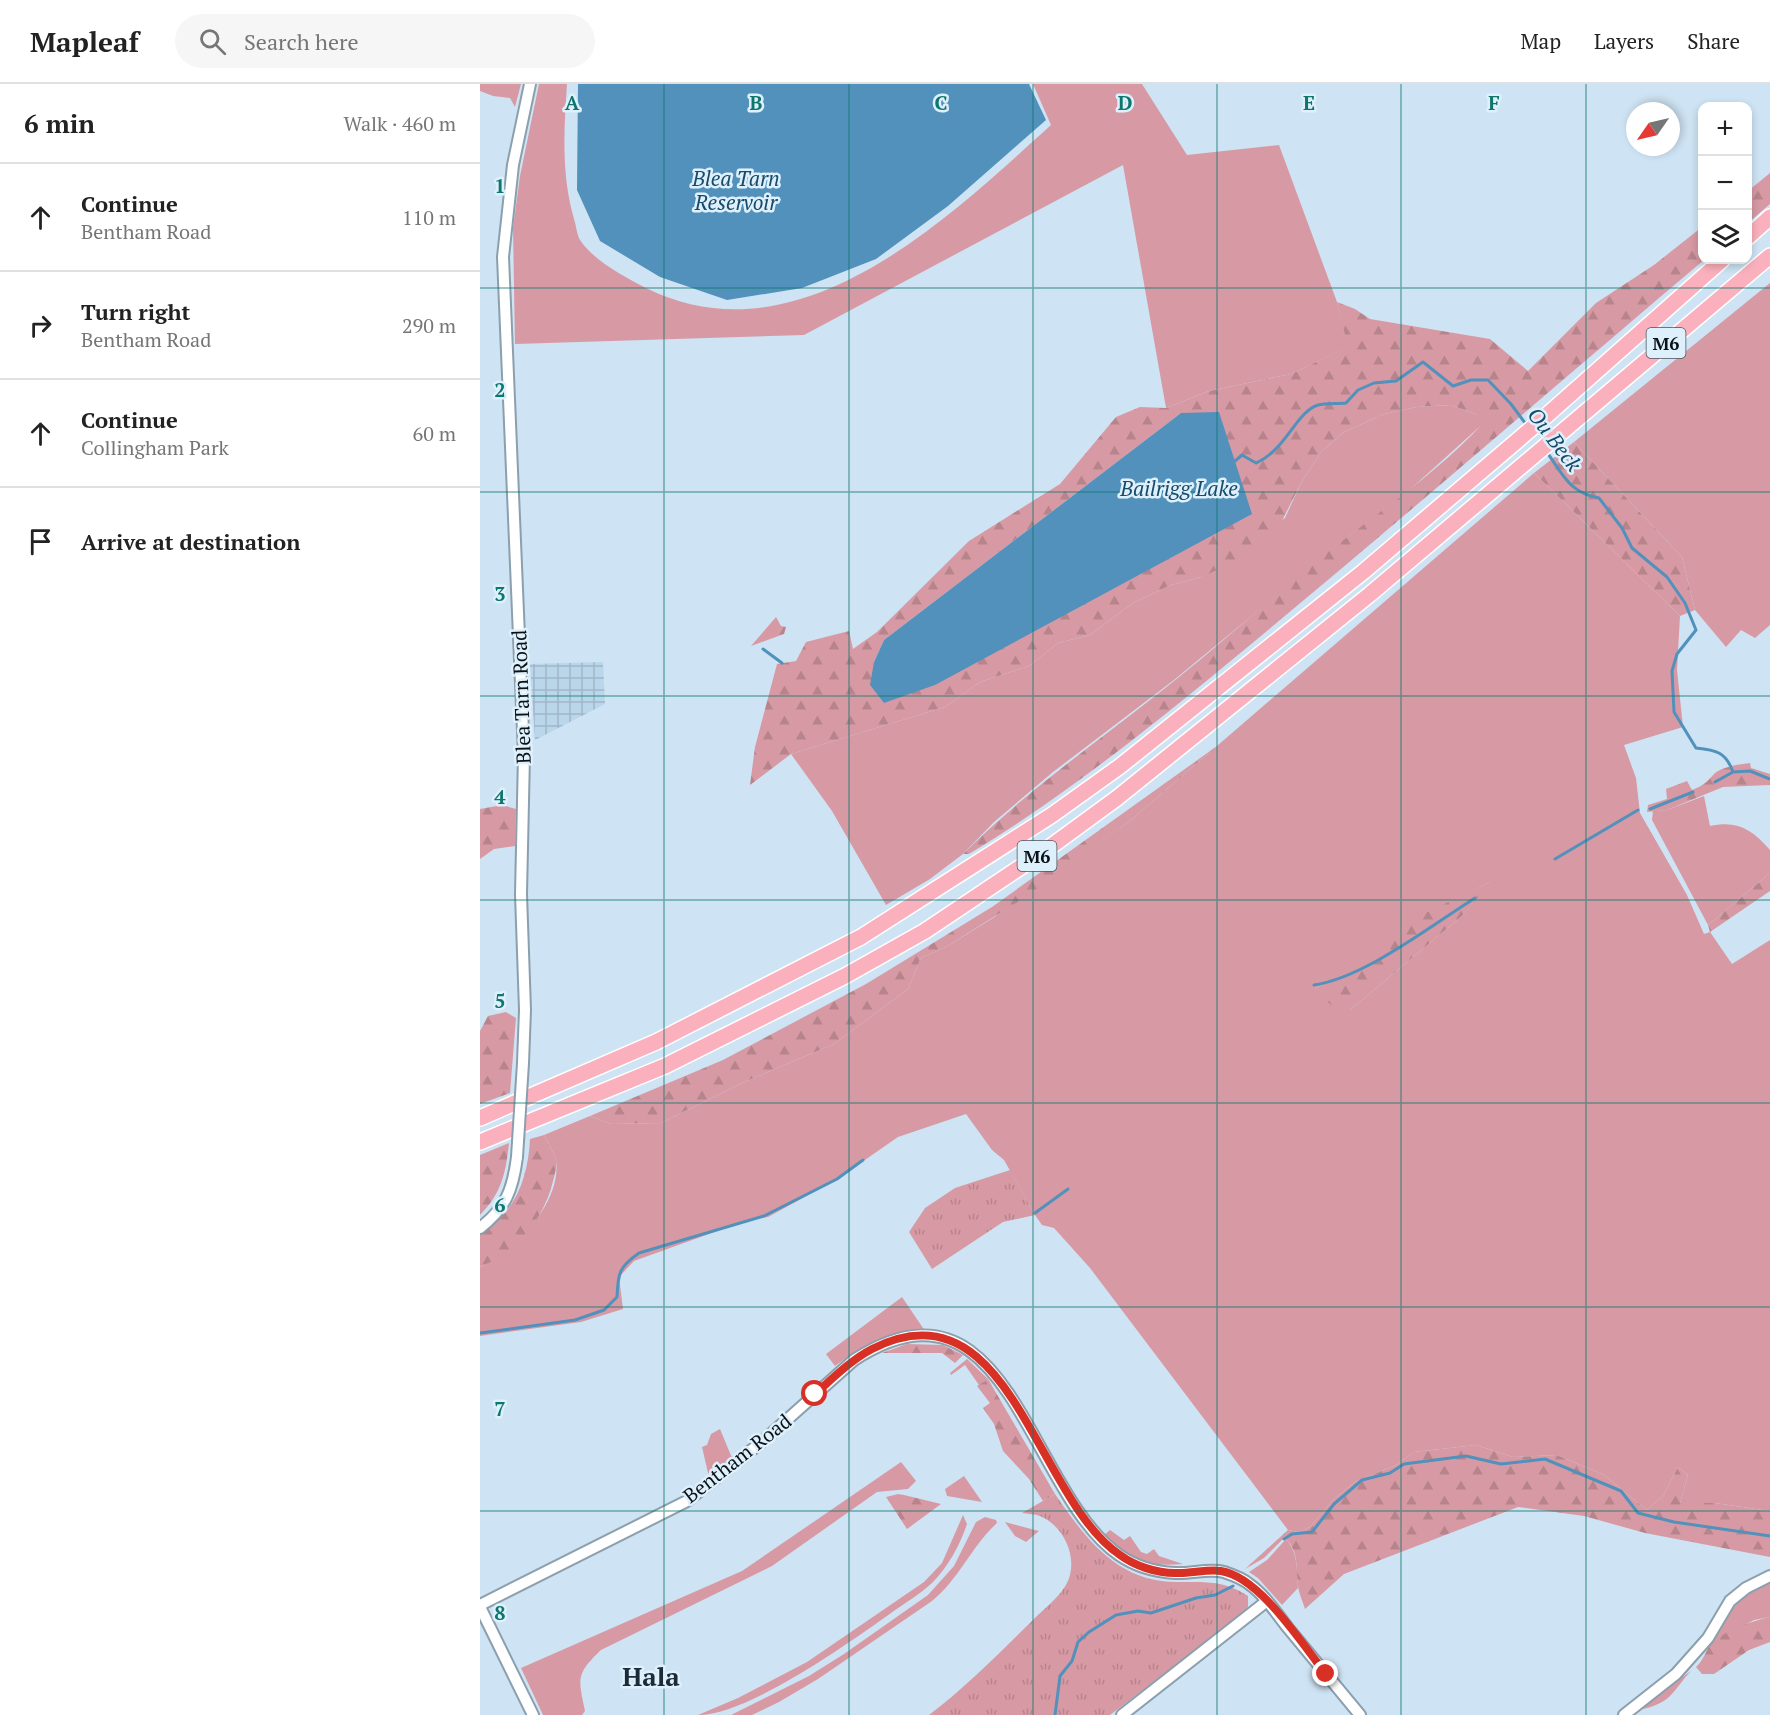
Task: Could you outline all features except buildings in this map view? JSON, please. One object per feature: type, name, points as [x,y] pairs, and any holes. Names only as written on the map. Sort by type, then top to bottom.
[{"type":"highway","points":[[1752,233],[1770,217]]},
{"type":"highway","name":"M6","points":[[480,1142],[665,1066],[845,976],[925,931],[1046,850],[1117,798],[1369,595],[1770,255]]},
{"type":"highway","name":"M6","points":[[480,1118],[656,1042],[861,937],[1052,815],[1119,767],[1363,572],[1546,416],[1717,264]]},
{"type":"street","name":"Blea Tarn Road","points":[[480,1228],[499,1212],[513,1186],[518,1157],[524,1063],[525,1010],[521,894],[524,755],[503,257],[506,212],[513,165],[530,84]]},
{"type":"street","name":"Bentham Road","points":[[480,1606],[687,1501],[763,1441],[854,1360],[889,1342],[924,1335],[948,1337],[971,1350],[985,1364],[1024,1418],[1061,1486],[1098,1535],[1119,1555],[1142,1567],[1174,1573],[1222,1571],[1250,1584],[1360,1715]]},
{"type":"street","points":[[1624,1715],[1676,1674],[1708,1638],[1730,1601],[1746,1588],[1770,1576]]},
{"type":"street","points":[[1122,1715],[1266,1601]]},
{"type":"street","points":[[480,1606],[533,1715]]},
{"type":"shaded area","points":[[603,662],[605,704],[535,740],[530,664]]},
{"type":"green space","points":[[480,84],[521,84],[515,107],[510,98],[493,96],[480,91]]},
{"type":"green space","points":[[539,84],[567,84],[565,169],[578,235],[586,248],[610,268],[646,288],[703,307],[759,308],[814,295],[867,270],[917,238],[965,201],[1051,125],[1033,84],[1142,84],[1187,155],[1279,145],[1337,302],[1349,347],[1291,374],[1209,391],[1166,408],[1123,165],[804,335],[515,344],[513,228],[520,176]]},
{"type":"green space","points":[[1770,173],[1770,204],[1752,220],[1752,210],[1752,188]]},
{"type":"green space","points":[[1698,230],[1699,264],[1243,651],[1090,772],[969,854],[963,854],[1013,808],[1174,681],[1327,553],[1420,481],[1485,421],[1475,414],[1451,405],[1417,407],[1384,414],[1344,432],[1321,452],[1301,483],[1272,541],[1252,555],[1201,577],[1171,585],[1133,603],[1090,635],[1058,643],[1029,666],[980,682],[945,707],[791,754],[750,785],[755,747],[777,664],[796,661],[806,642],[849,631],[853,649],[877,632],[969,541],[1060,484],[1116,417],[1140,407],[1166,408],[1209,391],[1291,374],[1348,347],[1337,302],[1355,309],[1370,319],[1490,339],[1528,371],[1596,303],[1654,265]],"holes":[[[1181,413],[935,685],[874,662],[884,640]]]},
{"type":"green space","points":[[1770,283],[1770,625],[1755,638],[1741,630],[1726,647],[1695,610],[1682,557],[1574,442]]},
{"type":"green space","points":[[1451,405],[1486,421],[1405,494],[1349,536],[1174,680],[1053,772],[994,822],[963,854],[930,879],[886,905],[832,811],[791,754],[945,707],[980,682],[1029,666],[1058,643],[1090,635],[1133,603],[1171,585],[1201,577],[1285,518],[1301,483],[1321,452],[1344,432],[1384,414],[1417,407]]},
{"type":"green space","points":[[1574,442],[1682,557],[1695,610],[1680,616],[1534,473]]},
{"type":"green space","points":[[1534,473],[1680,616],[1677,670],[1683,727],[1624,745],[1636,778],[1640,813],[1687,895],[1704,934],[1710,932],[1732,964],[1770,940],[1770,1511],[1715,1503],[1680,1503],[1688,1475],[1678,1467],[1663,1496],[1647,1510],[1604,1475],[1557,1455],[1513,1457],[1476,1445],[1414,1452],[1396,1465],[1355,1482],[1334,1499],[1310,1527],[1298,1532],[1288,1530],[1090,1268],[1054,1228],[1042,1225],[1004,1160],[992,1150],[966,1114],[898,1137],[836,1180],[768,1217],[745,1221],[634,1261],[619,1277],[623,1309],[581,1322],[480,1336],[480,1267],[521,1238],[544,1209],[551,1193],[556,1177],[556,1161],[544,1135],[590,1116],[611,1124],[661,1123],[742,1083],[834,1044],[908,989],[921,958],[946,947],[993,918],[1131,820]],"holes":[[[1490,882],[1462,916],[1350,1010],[1315,988],[1377,962],[1438,908]]]},
{"type":"green space","points":[[776,617],[781,626],[786,627],[784,634],[751,646]]},
{"type":"green space","points":[[1217,746],[1131,820],[1024,898],[946,947],[921,958],[908,989],[834,1044],[742,1083],[661,1123],[611,1124],[590,1116],[723,1060],[866,984],[992,907]]},
{"type":"green space","points":[[1750,763],[1751,768],[1770,774],[1770,785],[1723,787],[1667,810],[1647,812],[1648,805],[1667,799],[1666,789],[1687,781],[1692,790],[1704,784],[1721,769]]},
{"type":"green space","points":[[1704,796],[1710,826],[1736,825],[1757,837],[1770,850],[1770,873],[1708,925],[1652,820],[1653,811],[1667,810]]},
{"type":"green space","points":[[502,805],[516,809],[515,846],[494,849],[480,859],[480,809]]},
{"type":"green space","points":[[1770,873],[1770,891],[1710,932],[1708,925]]},
{"type":"green space","points":[[1492,881],[1462,916],[1350,1010],[1335,1008],[1315,988],[1377,962],[1389,940],[1405,923]]},
{"type":"green space","points":[[506,1012],[516,1018],[510,1093],[480,1104],[480,1031],[488,1016]]},
{"type":"green space","points":[[544,1135],[556,1161],[546,1202],[532,1226],[515,1245],[493,1261],[480,1267],[480,1234],[492,1226],[511,1205],[523,1181],[530,1139]]},
{"type":"green space","points":[[509,1143],[498,1191],[480,1215],[480,1155]]},
{"type":"green space","points":[[1010,1170],[1035,1215],[1003,1222],[932,1269],[909,1232],[925,1208],[955,1188]]},
{"type":"green space","points":[[902,1297],[925,1331],[888,1336],[856,1352],[835,1366],[826,1354]]},
{"type":"green space","points":[[907,1344],[943,1345],[963,1355],[955,1363],[942,1353],[882,1353]]},
{"type":"green space","points":[[967,1359],[988,1379],[979,1385],[965,1365],[951,1375],[950,1373]]},
{"type":"green space","points":[[988,1379],[1055,1494],[1043,1501],[1029,1479],[1003,1451],[994,1424],[983,1408],[990,1403],[977,1386]]},
{"type":"green space","points":[[720,1429],[732,1458],[711,1474],[708,1473],[702,1447],[707,1445],[711,1434]]},
{"type":"green space","points":[[1476,1445],[1513,1457],[1557,1455],[1604,1475],[1647,1510],[1663,1496],[1678,1467],[1688,1475],[1680,1503],[1715,1503],[1770,1511],[1770,1557],[1645,1533],[1584,1516],[1518,1507],[1344,1574],[1305,1609],[1299,1589],[1295,1555],[1286,1539],[1287,1535],[1264,1558],[1245,1569],[1288,1530],[1298,1532],[1310,1527],[1334,1499],[1355,1482],[1396,1465],[1414,1452]]},
{"type":"green space","points":[[901,1462],[916,1481],[908,1489],[877,1492],[772,1566],[601,1650],[587,1665],[581,1677],[580,1684],[585,1711],[582,1715],[543,1715],[521,1668],[742,1571]]},
{"type":"green space","points":[[964,1476],[982,1502],[947,1496],[945,1489]]},
{"type":"green space","points":[[898,1494],[941,1504],[907,1529],[886,1497]]},
{"type":"green space","points":[[1055,1494],[1091,1542],[1120,1566],[1137,1575],[1156,1580],[1214,1583],[1231,1587],[1248,1596],[1248,1607],[1241,1616],[1110,1715],[929,1715],[982,1670],[1065,1587],[1071,1572],[1067,1543],[1049,1521],[1034,1514],[1022,1513]]},
{"type":"green space","points":[[963,1515],[967,1524],[957,1548],[943,1570],[922,1591],[850,1642],[770,1691],[719,1712],[698,1715],[738,1698],[807,1662],[924,1582],[942,1563]]},
{"type":"green space","points":[[985,1517],[996,1520],[997,1523],[950,1583],[932,1601],[818,1679],[779,1702],[752,1715],[731,1715],[809,1676],[928,1595],[954,1566],[976,1522]]},
{"type":"green space","points":[[1005,1522],[1039,1531],[1026,1542],[1015,1536]]},
{"type":"green space","points":[[1110,1530],[1124,1540],[1130,1536],[1141,1552],[1147,1554],[1154,1549],[1159,1556],[1183,1564],[1159,1564],[1140,1560],[1104,1535]]},
{"type":"green space","points":[[1286,1539],[1295,1556],[1298,1588],[1282,1605],[1258,1578],[1249,1572],[1267,1560]]},
{"type":"green space","points":[[1770,1582],[1770,1617],[1754,1620],[1710,1644],[1727,1616],[1741,1599],[1759,1586]]},
{"type":"green space","points":[[1770,1617],[1770,1642],[1749,1650],[1714,1674],[1702,1674],[1696,1667],[1710,1645],[1718,1638],[1740,1627]]},
{"type":"green space","points":[[1691,1671],[1667,1699],[1643,1709],[1647,1702]]},
{"type":"water","name":"Blea Tarn Reservoir","points":[[578,84],[1029,84],[1046,120],[948,206],[876,259],[802,288],[727,300],[660,277],[600,241],[577,190]]},
{"type":"water","name":"Bailrigg Lake","points":[[1219,412],[1252,514],[935,685],[884,703],[870,685],[874,662],[884,640],[1181,413]]},
{"type":"waterway","name":"Ou Beck","points":[[1235,461],[1242,455],[1256,463],[1275,449],[1310,409],[1321,404],[1346,403],[1358,390],[1374,383],[1396,381],[1423,362],[1453,386],[1471,380],[1488,380],[1511,404],[1528,427]]},
{"type":"waterway","name":"Ou Beck","points":[[1546,451],[1573,487],[1599,498],[1622,528],[1632,548],[1667,577],[1685,603],[1696,630],[1677,654],[1672,671],[1674,712],[1696,748],[1719,753],[1727,760],[1733,772],[1750,771],[1770,779]]},
{"type":"waterway","points":[[763,649],[782,663]]},
{"type":"waterway","points":[[1715,782],[1733,772]]},
{"type":"waterway","points":[[1650,809],[1693,792]]},
{"type":"waterway","points":[[1555,859],[1638,810]]},
{"type":"waterway","points":[[1314,985],[1334,980],[1376,962],[1475,898]]},
{"type":"waterway","points":[[480,1333],[575,1320],[604,1310],[617,1297],[621,1271],[627,1262],[639,1253],[764,1216],[837,1179],[863,1160]]},
{"type":"waterway","points":[[1035,1213],[1068,1189]]},
{"type":"waterway","points":[[1284,1539],[1292,1534],[1312,1532],[1334,1504],[1362,1480],[1390,1473],[1404,1464],[1466,1456],[1501,1464],[1545,1459],[1621,1491],[1638,1513],[1674,1522],[1770,1536]]},
{"type":"waterway","points":[[1055,1715],[1060,1676],[1072,1661],[1078,1642],[1089,1632],[1116,1615],[1138,1611],[1151,1613],[1196,1598],[1215,1595],[1233,1586]]},
{"type":"district","name":"Hala","points":[[651,1676]]},
{"type":"route","points":[[815,1394],[854,1360],[871,1349],[889,1342],[924,1335],[948,1337],[961,1343],[998,1378],[1024,1418],[1061,1486],[1107,1545],[1119,1555],[1142,1567],[1174,1573],[1222,1571],[1250,1584],[1326,1674]]}]
